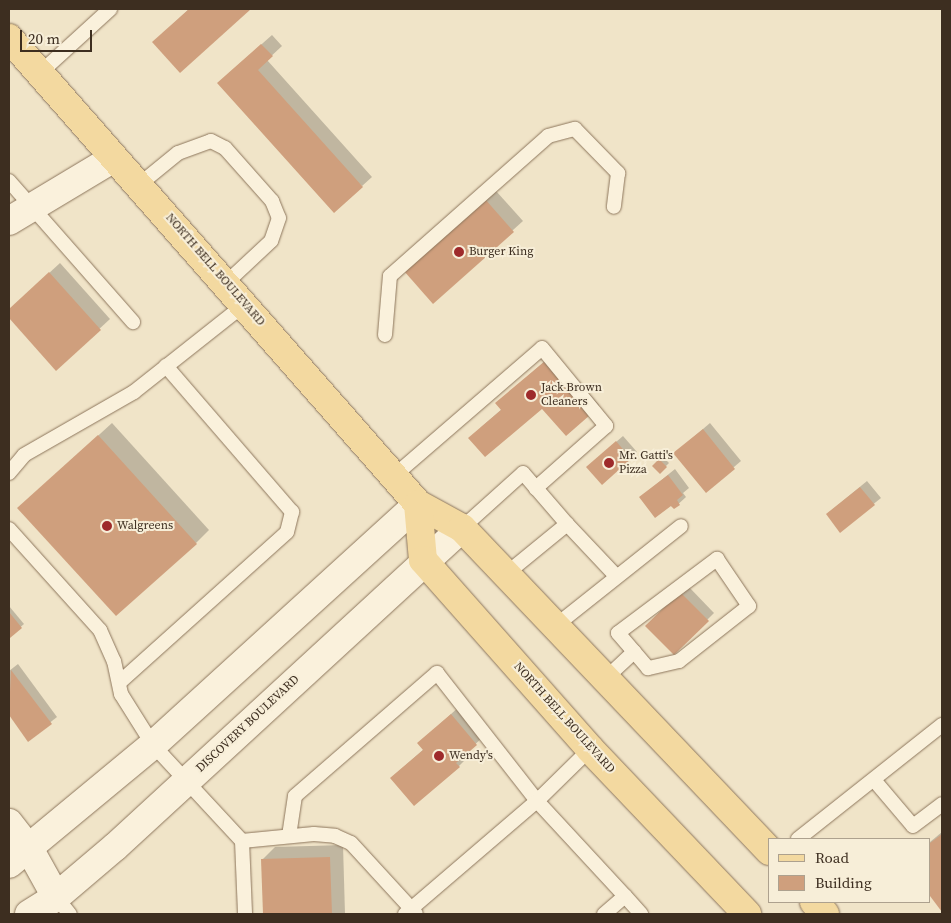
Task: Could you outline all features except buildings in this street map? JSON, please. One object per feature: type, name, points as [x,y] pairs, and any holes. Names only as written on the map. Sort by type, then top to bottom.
[{"type":"main road","name":"NORTH BELL BOULEVARD","points":[[9,38],[114,158],[140,184],[395,475],[418,504],[462,528],[554,627],[768,849]]},
{"type":"main road","points":[[418,504],[424,560]]},
{"type":"main road","name":"NORTH BELL BOULEVARD","points":[[424,560],[590,749],[737,911]]},
{"type":"main road","points":[[815,903],[825,914]]},
{"type":"street","points":[[20,214],[114,158]]},
{"type":"street","points":[[19,857],[153,745],[418,504]]},
{"type":"street","name":"DISCOVERY BOULEVARD","points":[[30,914],[63,906],[187,781],[424,560],[462,528]]},
{"type":"street","points":[[9,823],[19,857],[63,906]]},
{"type":"lane","points":[[40,73],[110,9]]},
{"type":"lane","points":[[385,335],[390,276],[548,136],[575,129],[618,173],[614,207]]},
{"type":"lane","points":[[140,184],[178,153],[211,141],[224,148],[272,201],[279,218],[271,241],[226,283]]},
{"type":"lane","points":[[9,180],[20,214],[133,322]]},
{"type":"lane","points":[[9,473],[24,455],[134,392],[245,304]]},
{"type":"lane","points":[[395,475],[542,348],[606,426],[536,488]]},
{"type":"lane","points":[[120,682],[287,532],[292,512],[166,366]]},
{"type":"lane","points":[[462,528],[523,473],[567,524],[616,576]]},
{"type":"lane","points":[[506,574],[567,524]]},
{"type":"lane","points":[[554,627],[681,526]]},
{"type":"lane","points":[[9,529],[100,630],[120,682],[121,694],[132,716],[153,745],[242,841],[245,914]]},
{"type":"lane","points":[[717,559],[749,606],[679,661],[648,668],[634,652],[618,633],[717,559]]},
{"type":"lane","points":[[605,679],[634,652]]},
{"type":"lane","points":[[289,836],[295,796],[437,673],[537,801],[640,914]]},
{"type":"lane","points":[[799,838],[942,726]]},
{"type":"lane","points":[[242,841],[289,836],[335,836],[351,843],[410,912],[537,801],[590,749]]},
{"type":"lane","points":[[874,780],[913,826],[942,804]]},
{"type":"lane","points":[[604,914],[625,896]]},
{"type":"place","name":"Burger King","points":[[459,252]]},
{"type":"place","name":"Jack Brown Cleaners","points":[[531,395]]},
{"type":"place","name":"Mr. Gatti's Pizza","points":[[609,463]]},
{"type":"place","name":"Walgreens","points":[[107,526]]},
{"type":"place","name":"Wendy's","points":[[439,756]]}]
